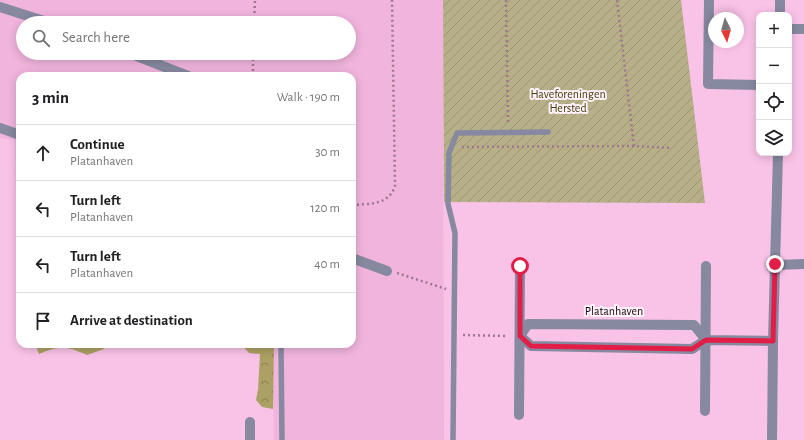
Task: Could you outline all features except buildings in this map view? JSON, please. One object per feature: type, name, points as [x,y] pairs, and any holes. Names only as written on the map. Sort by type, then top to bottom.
[{"type":"street","points":[[709,0],[708,84],[756,85]]},
{"type":"street","points":[[780,0],[780,12]]},
{"type":"street","points":[[0,6],[29,16]]},
{"type":"street","points":[[792,29],[804,29]]},
{"type":"street","points":[[147,60],[178,72]]},
{"type":"street","points":[[0,128],[16,133]]},
{"type":"street","points":[[772,440],[778,156]]},
{"type":"street","points":[[356,259],[387,271]]},
{"type":"street","points":[[775,264],[804,264]]},
{"type":"street","points":[[519,415],[520,266]]},
{"type":"street","points":[[705,412],[706,266]]},
{"type":"street","name":"Platanhaven","points":[[520,336],[528,324],[694,325],[706,340]]},
{"type":"street","points":[[520,336],[531,346],[692,349],[706,340],[773,341]]},
{"type":"street","points":[[250,422],[250,440]]},
{"type":"lane","points":[[454,440],[454,233],[448,204],[449,153],[457,133],[548,132]]},
{"type":"lane","points":[[281,348],[282,440]]},
{"type":"path","points":[[254,16],[255,0]]},
{"type":"path","points":[[356,206],[372,204],[385,200],[393,192],[392,0]]},
{"type":"path","points":[[506,0],[508,132]]},
{"type":"path","points":[[617,0],[634,146]]},
{"type":"path","points":[[253,60],[253,72]]},
{"type":"path","points":[[451,147],[634,146],[672,148]]},
{"type":"path","points":[[387,271],[390,270],[454,291]]},
{"type":"path","points":[[455,335],[520,336]]},
{"type":"shaded area","points":[[0,0],[443,0],[444,440],[274,440],[272,348],[356,348],[356,72],[16,72],[16,191],[15,140],[0,138]]},
{"type":"green space","name":"Haveforeningen Hersted","points":[[443,0],[681,0],[705,203],[444,202]]},
{"type":"green space","points":[[37,348],[58,348],[53,349],[39,354]]},
{"type":"green space","points":[[69,348],[104,348],[87,355]]},
{"type":"green space","points":[[245,348],[274,348],[273,409],[262,407],[256,400],[260,354],[249,353]]},
{"type":"route","points":[[520,266],[520,336],[531,346],[692,349],[706,340],[773,341],[775,264]]}]
